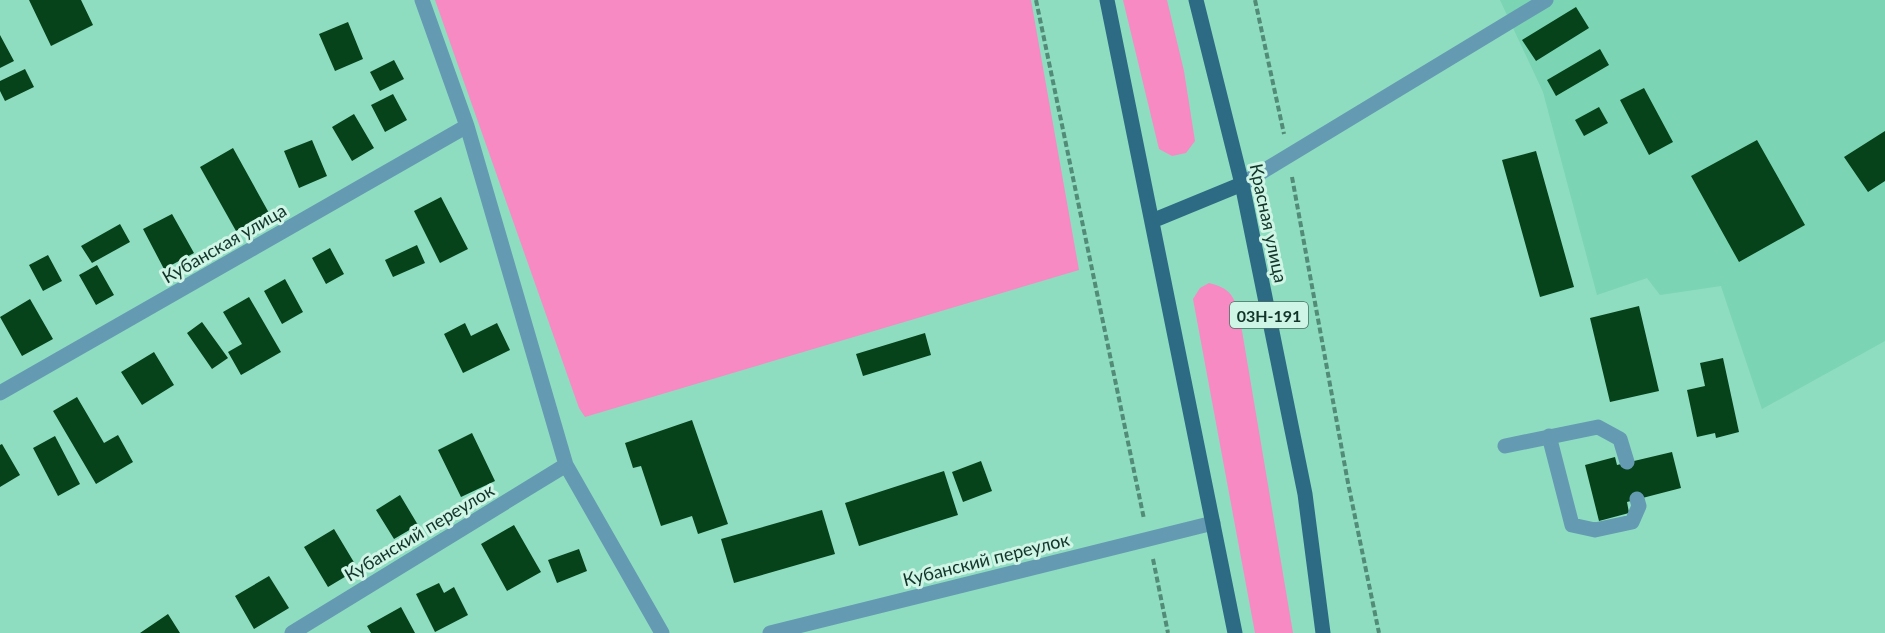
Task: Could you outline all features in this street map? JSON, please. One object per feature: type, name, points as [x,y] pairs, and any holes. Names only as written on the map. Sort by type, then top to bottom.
[{"type":"main road","points":[[1107,0],[1235,633]]},
{"type":"main road","name":"Красная улица","points":[[1196,0],[1242,184],[1305,494],[1323,633]]},
{"type":"main road","points":[[1152,221],[1242,184]]},
{"type":"street","points":[[422,0],[466,126],[566,465],[662,633]]},
{"type":"street","points":[[1242,184],[1546,0]]},
{"type":"street","name":"Кубанская улица","points":[[0,393],[466,126]]},
{"type":"street","points":[[1505,446],[1598,427],[1620,439],[1627,462]]},
{"type":"street","points":[[1549,436],[1572,525],[1595,530],[1632,522],[1639,506],[1637,499]]},
{"type":"street","name":"Кубанский переулок","points":[[292,633],[566,465]]},
{"type":"street","name":"Кубанский переулок","points":[[770,633],[1148,538],[1213,524]]},
{"type":"path","points":[[1036,0],[1168,633]]},
{"type":"path","points":[[1255,0],[1289,156],[1348,483],[1379,633]]},
{"type":"shaded area","points":[[435,0],[1031,0],[1079,270],[585,417],[579,408]]},
{"type":"shaded area","points":[[1123,0],[1167,0],[1184,71],[1195,141],[1186,153],[1172,156],[1159,149]]},
{"type":"shaded area","points":[[1500,0],[1885,0],[1885,341],[1762,409],[1721,286],[1660,295],[1647,278],[1597,295],[1543,92]]},
{"type":"shaded area","points":[[1209,283],[1229,293],[1239,313],[1293,633],[1255,633],[1193,299],[1200,288]]},
{"type":"building","points":[[29,0],[81,0],[93,25],[51,46]]},
{"type":"building","points":[[1576,7],[1589,28],[1536,61],[1522,40]]},
{"type":"building","points":[[348,22],[363,59],[335,71],[319,34]]},
{"type":"building","points":[[0,35],[14,61],[0,68]]},
{"type":"building","points":[[1600,49],[1609,65],[1556,96],[1547,80]]},
{"type":"building","points":[[394,60],[404,79],[380,91],[370,72]]},
{"type":"building","points":[[25,69],[34,87],[5,101],[0,91],[0,81]]},
{"type":"building","points":[[1644,88],[1673,142],[1649,155],[1620,100]]},
{"type":"building","points":[[393,94],[407,120],[385,132],[371,105]]},
{"type":"building","points":[[1599,107],[1608,123],[1584,136],[1575,120]]},
{"type":"building","points":[[354,114],[374,148],[352,161],[332,127]]},
{"type":"building","points":[[1885,131],[1885,181],[1868,192],[1844,157]]},
{"type":"building","points":[[312,140],[327,176],[299,188],[284,151]]},
{"type":"building","points":[[1757,140],[1805,225],[1739,262],[1691,176]]},
{"type":"building","points":[[233,148],[269,213],[236,231],[200,167]]},
{"type":"building","points":[[1536,151],[1574,287],[1540,297],[1502,160]]},
{"type":"building","points":[[441,197],[468,249],[440,263],[414,211]]},
{"type":"building","points":[[172,214],[194,253],[164,269],[143,229]]},
{"type":"building","points":[[120,224],[130,242],[92,263],[81,246]]},
{"type":"building","points":[[417,245],[425,263],[393,277],[385,260]]},
{"type":"building","points":[[330,248],[344,274],[326,284],[312,258]]},
{"type":"building","points":[[48,255],[62,281],[43,291],[29,265]]},
{"type":"building","points":[[97,265],[114,295],[96,305],[79,275]]},
{"type":"building","points":[[285,279],[303,312],[282,324],[264,291]]},
{"type":"building","points":[[249,297],[281,352],[241,375],[228,352],[242,344],[223,312]]},
{"type":"building","points":[[30,299],[53,339],[22,356],[0,317]]},
{"type":"building","points":[[1639,306],[1659,391],[1610,402],[1590,318]]},
{"type":"building","points":[[202,322],[228,358],[212,369],[187,333]]},
{"type":"building","points":[[465,323],[471,336],[497,323],[510,350],[463,373],[444,334]]},
{"type":"building","points":[[925,333],[931,355],[863,376],[856,354]]},
{"type":"building","points":[[154,352],[174,385],[142,405],[121,372]]},
{"type":"building","points":[[1723,358],[1739,432],[1716,438],[1715,433],[1697,437],[1687,390],[1705,386],[1700,363]]},
{"type":"building","points":[[77,397],[104,443],[118,435],[133,462],[96,484],[53,411]]},
{"type":"building","points":[[692,420],[728,524],[698,534],[692,516],[661,526],[641,466],[633,468],[625,443]]},
{"type":"building","points":[[472,433],[495,481],[461,497],[438,450]]},
{"type":"building","points":[[55,436],[80,484],[58,496],[33,448]]},
{"type":"building","points":[[2,444],[20,475],[0,487],[0,445]]},
{"type":"building","points":[[1672,452],[1681,488],[1627,502],[1629,513],[1599,521],[1585,465],[1615,457],[1617,465]]},
{"type":"building","points":[[981,461],[992,491],[963,502],[952,472]]},
{"type":"building","points":[[944,471],[958,515],[859,546],[845,503]]},
{"type":"building","points":[[400,495],[418,525],[394,539],[376,510]]},
{"type":"building","points":[[822,510],[835,554],[734,583],[721,539]]},
{"type":"building","points":[[514,525],[541,572],[507,591],[481,544]]},
{"type":"building","points":[[334,529],[358,569],[328,587],[304,547]]},
{"type":"building","points":[[579,549],[587,571],[557,583],[548,560]]},
{"type":"building","points":[[269,576],[289,608],[254,629],[235,596]]},
{"type":"building","points":[[439,583],[444,593],[454,587],[468,615],[435,632],[416,594]]},
{"type":"building","points":[[401,607],[415,633],[371,633],[367,626]]},
{"type":"building","points":[[168,614],[180,633],[140,633]]}]
